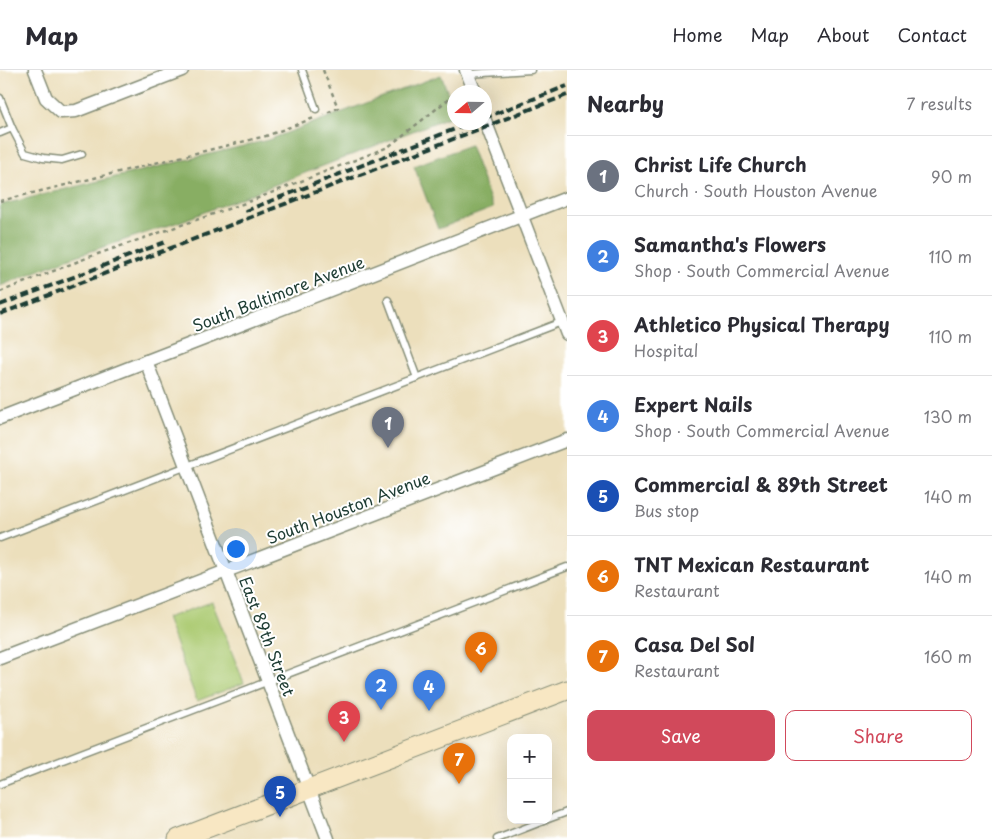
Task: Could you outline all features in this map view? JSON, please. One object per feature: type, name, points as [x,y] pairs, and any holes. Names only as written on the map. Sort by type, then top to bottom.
[{"type":"main road","points":[[178,839],[567,690]]},
{"type":"street","points":[[35,70],[46,98],[61,112],[76,111],[182,70]]},
{"type":"street","points":[[467,72],[472,85]]},
{"type":"street","points":[[489,130],[565,321],[567,334]]},
{"type":"street","name":"South Baltimore Avenue","points":[[0,418],[567,198]]},
{"type":"street","name":"East 89th Street","points":[[146,361],[328,839]]},
{"type":"street","name":"South Houston Avenue","points":[[0,658],[567,440]]},
{"type":"lane","points":[[302,70],[316,109]]},
{"type":"lane","points":[[467,72],[531,70]]},
{"type":"lane","points":[[0,98],[25,153],[43,158],[62,160],[82,154]]},
{"type":"lane","points":[[0,133],[12,128]]},
{"type":"lane","points":[[388,300],[417,378]]},
{"type":"lane","points":[[0,538],[565,321]]},
{"type":"lane","points":[[0,784],[567,567]]},
{"type":"lane","points":[[552,818],[567,812]]},
{"type":"lane","points":[[497,839],[536,824]]},
{"type":"path","points":[[0,201],[266,136],[338,108],[323,70]]},
{"type":"path","points":[[0,292],[89,257],[248,202],[388,147],[447,101]]},
{"type":"green space","points":[[441,75],[447,91],[447,118],[179,222],[70,258],[0,286],[0,205],[268,140]]},
{"type":"green space","points":[[470,145],[493,208],[438,229],[414,166]]},
{"type":"green space","points":[[212,602],[244,683],[197,701],[166,618]]},
{"type":"railway","points":[[492,115],[567,86]]},
{"type":"railway","points":[[0,314],[567,95]]},
{"type":"railway","points":[[245,211],[453,130]]},
{"type":"railway","points":[[0,305],[168,241]]},
{"type":"place","name":"Christ Life Church","points":[[388,448]]},
{"type":"place","name":"TNT Mexican Restaurant","points":[[481,673]]},
{"type":"place","name":"Samantha's Flowers","points":[[381,710]]},
{"type":"place","name":"Expert Nails","points":[[429,711]]},
{"type":"place","name":"Athletico Physical Therapy","points":[[344,742]]},
{"type":"place","name":"Casa Del Sol","points":[[459,784]]},
{"type":"place","name":"Commercial & 89th Street","points":[[280,817]]}]
